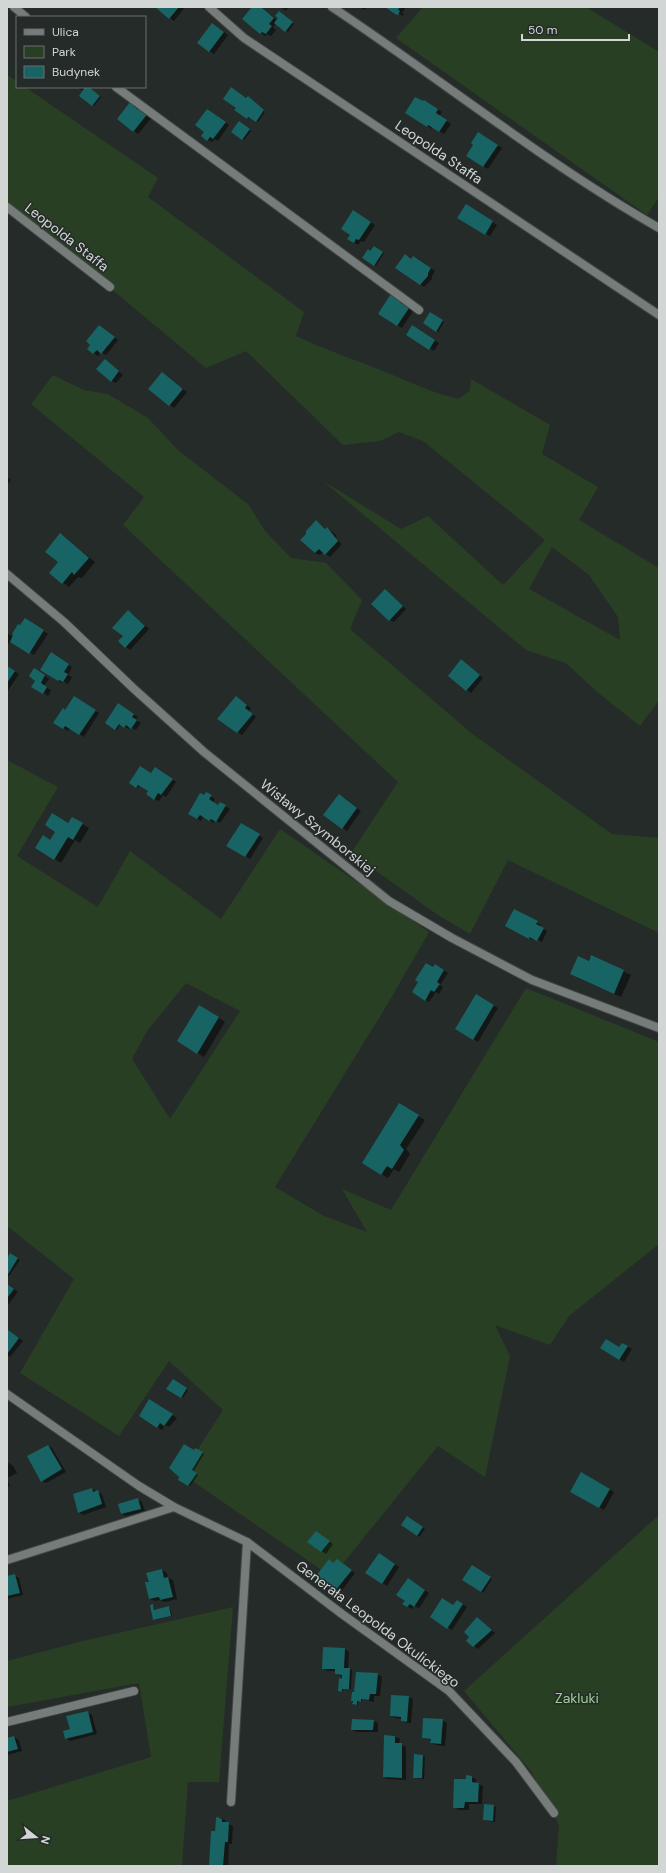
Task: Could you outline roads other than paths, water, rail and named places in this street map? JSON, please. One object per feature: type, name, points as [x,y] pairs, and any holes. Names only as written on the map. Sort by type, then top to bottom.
[{"type":"street","points":[[14,7],[25,16]]},
{"type":"street","name":"Leopolda Staffa","points":[[209,7],[244,38],[659,315]]},
{"type":"street","points":[[332,7],[390,45],[568,171],[659,228]]},
{"type":"street","points":[[117,88],[419,310]]},
{"type":"street","name":"Leopolda Staffa","points":[[7,207],[110,287]]},
{"type":"street","name":"Wisławy Szymborskiej","points":[[7,574],[64,622],[133,688],[204,752],[389,901],[452,938],[532,980],[659,1028]]},
{"type":"street","name":"Generała Leopolda Okulickiego","points":[[7,1394],[139,1486],[174,1507],[247,1542],[342,1614],[449,1691],[516,1762],[554,1813]]},
{"type":"street","points":[[7,1560],[174,1507]]},
{"type":"street","points":[[231,1802],[247,1542]]},
{"type":"street","points":[[7,1722],[134,1691]]},
{"type":"park label","name":"Zakluki","points":[[577,1698]]}]
